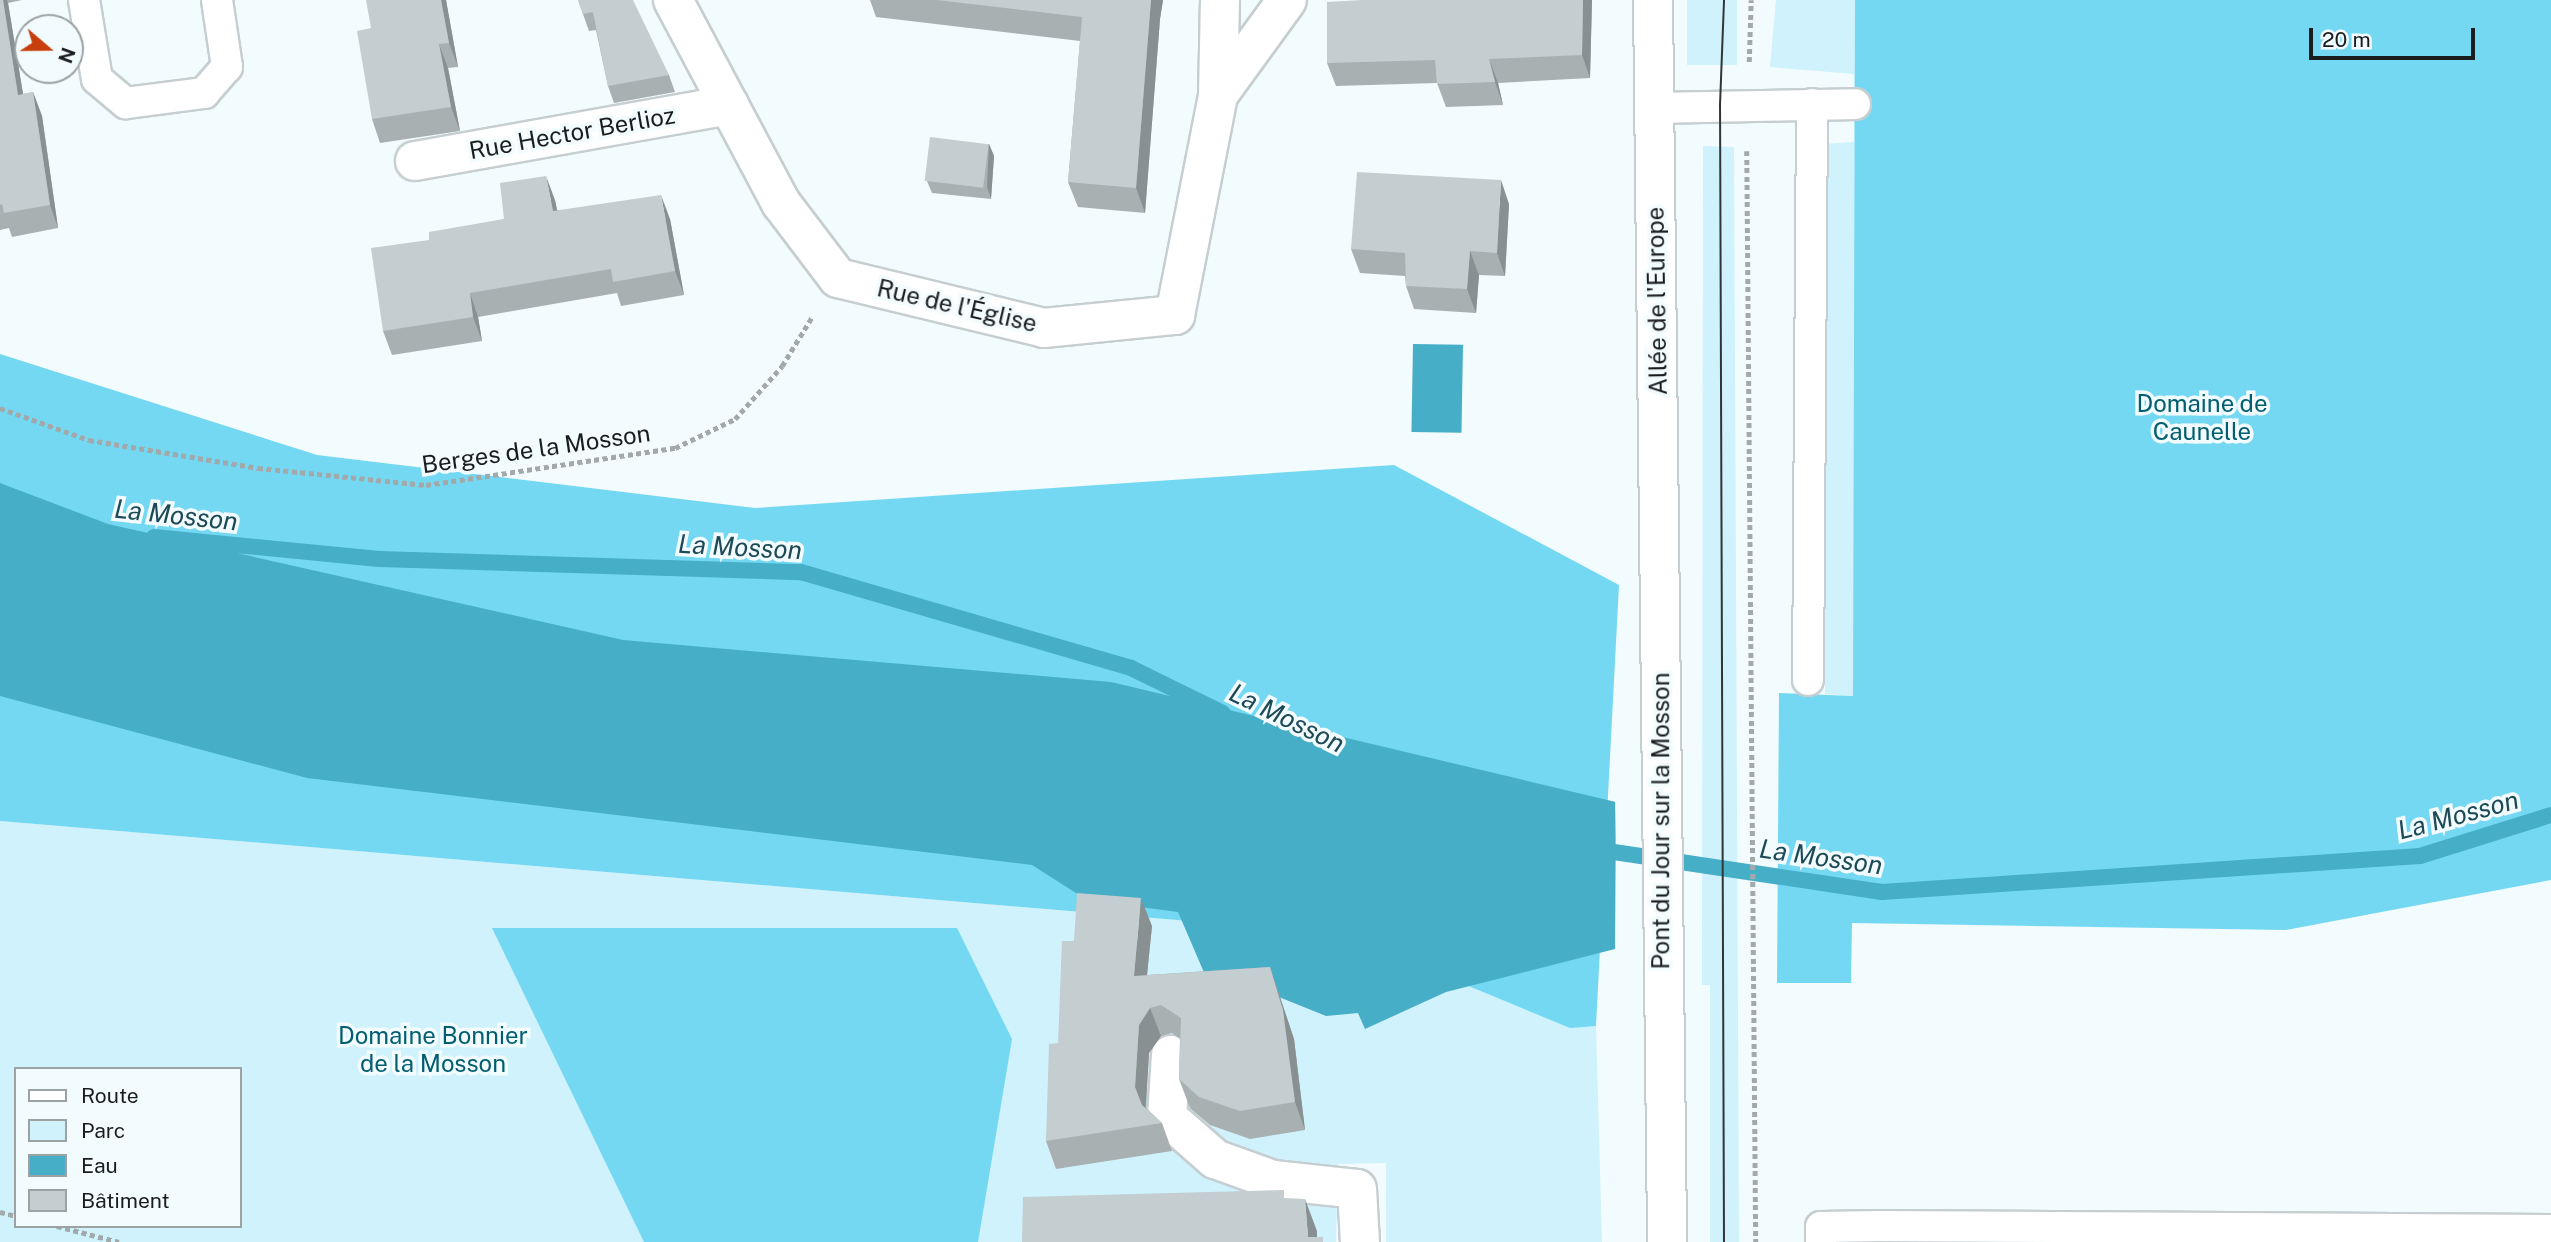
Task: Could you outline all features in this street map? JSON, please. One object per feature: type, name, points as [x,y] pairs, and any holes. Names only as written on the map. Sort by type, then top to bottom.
[{"type":"street","points":[[673,0],[781,204],[838,278]]},
{"type":"street","points":[[1218,95],[1220,0]]},
{"type":"street","points":[[1218,95],[1287,0]]},
{"type":"street","name":"Allée de l'Europe","points":[[1653,0],[1659,601]]},
{"type":"street","name":"Rue de l'Église","points":[[838,278],[1044,328],[1175,315],[1218,95]]},
{"type":"street","name":"Rue Hector Berlioz","points":[[415,161],[729,105]]},
{"type":"street","name":"Pont du Jour sur la Mosson","points":[[1659,601],[1662,1041],[1667,1242]]},
{"type":"street","points":[[1171,1055],[1167,1116],[1214,1159],[1273,1180],[1357,1189],[1360,1242]]},
{"type":"lane","points":[[84,0],[97,79],[125,103],[204,93],[227,67],[217,0]]},
{"type":"lane","points":[[1808,680],[1812,104]]},
{"type":"lane","points":[[1655,107],[1855,104]]},
{"type":"lane","points":[[1821,1235],[2551,1230]]},
{"type":"path","points":[[1751,0],[1747,105],[1756,1242]]},
{"type":"path","name":"Berges de la Mosson","points":[[0,408],[89,440],[258,468],[426,485],[675,448],[735,419],[782,366],[838,278]]},
{"type":"path","points":[[65,1228],[119,1242]]},
{"type":"green space","points":[[1687,0],[1737,0],[1737,65],[1687,65]]},
{"type":"green space","points":[[1776,0],[1860,0],[1853,696],[1825,694],[1823,144],[1854,142],[1854,74],[1770,67]]},
{"type":"green space","name":"Domaine de Caunelle","points":[[1855,0],[2551,0],[2551,880],[2286,930],[1852,923],[1851,983],[1777,983],[1779,693],[1853,696]]},
{"type":"green space","points":[[1703,146],[1734,147],[1739,1242],[1710,1242],[1710,985],[1702,985]]},
{"type":"green space","points":[[0,354],[317,455],[755,508],[1394,465],[1619,585],[1596,1026],[1570,1028],[1343,934],[0,821]]},
{"type":"green space","name":"Domaine Bonnier de la Mosson","points":[[0,821],[1343,934],[1596,1026],[1602,1242],[1386,1242],[1386,1163],[1338,1164],[1336,1242],[0,1242]]},
{"type":"green space","points":[[492,928],[957,928],[1012,1039],[978,1242],[644,1242]]},
{"type":"water","points":[[1413,344],[1463,345],[1461,433],[1411,432]]},
{"type":"water","points":[[0,483],[108,524],[623,640],[1111,682],[1616,802],[1615,949],[1446,992],[1365,1029],[1358,1013],[1326,1016],[1274,995],[1215,998],[1178,912],[1087,900],[1032,865],[307,778],[0,696]]},
{"type":"pier","points":[[1615,798],[1619,802],[1618,951]]},
{"type":"building","points":[[0,0],[3,0],[14,84],[16,84],[18,95],[33,92],[50,205],[4,213],[2,204],[0,205]]},
{"type":"building","points":[[366,0],[441,0],[449,43],[439,44],[451,107],[372,119],[357,31],[371,28]]},
{"type":"building","points":[[578,0],[633,0],[669,75],[608,86],[593,12],[583,14]]},
{"type":"building","points":[[937,0],[1151,0],[1136,188],[1068,182],[1082,17]]},
{"type":"building","points":[[1583,0],[1582,55],[1489,59],[1495,82],[1437,84],[1435,60],[1327,63],[1327,2]]},
{"type":"building","points":[[930,137],[989,144],[983,188],[925,181]]},
{"type":"building","points":[[1357,172],[1501,180],[1497,253],[1470,251],[1467,289],[1406,286],[1405,253],[1351,249]]},
{"type":"building","points":[[546,176],[553,211],[661,195],[675,271],[613,282],[611,269],[470,293],[473,317],[383,331],[371,248],[429,240],[429,232],[504,219],[500,183]]},
{"type":"building","points":[[1077,893],[1141,898],[1134,976],[1270,967],[1283,1010],[1295,1102],[1240,1111],[1199,1097],[1179,1079],[1181,1018],[1161,1005],[1150,1008],[1139,1025],[1135,1087],[1142,1105],[1162,1123],[1046,1141],[1049,1044],[1058,1043],[1062,941],[1074,941]]},
{"type":"building","points":[[1284,1190],[1284,1198],[1305,1199],[1308,1237],[1323,1237],[1323,1242],[1022,1242],[1023,1197]]},
{"type":"waterway","name":"La Mosson","points":[[154,537],[379,559],[801,572],[1131,668],[1223,713]]},
{"type":"waterway","name":"La Mosson","points":[[1594,849],[1882,892],[2420,856],[2551,815]]},
{"type":"tram line","points":[[1724,0],[1720,105],[1724,1242]]}]
